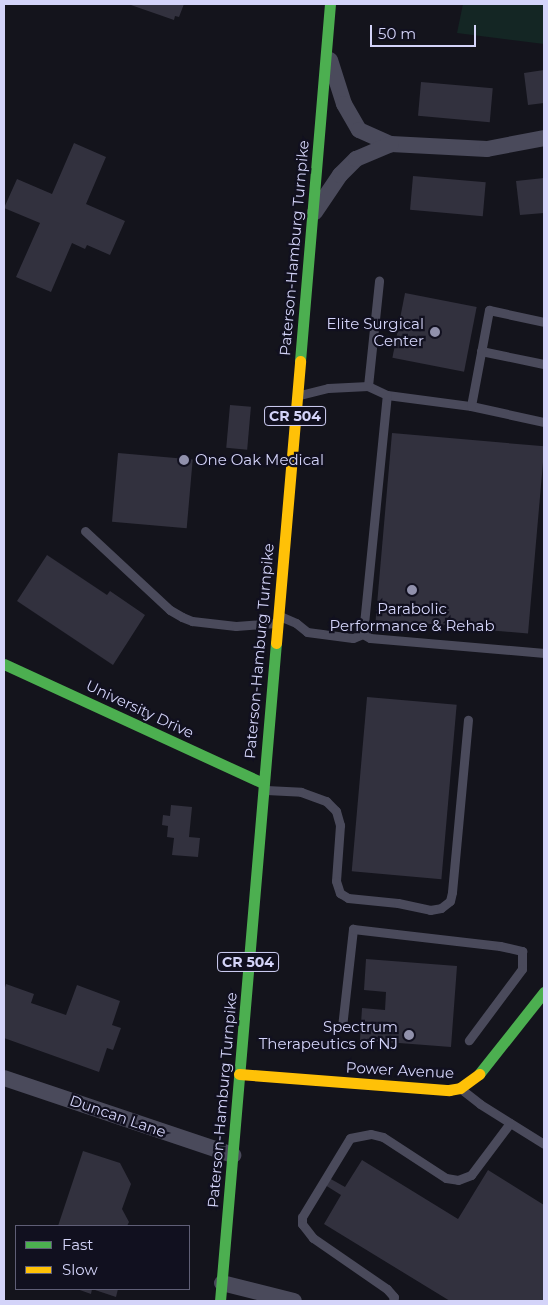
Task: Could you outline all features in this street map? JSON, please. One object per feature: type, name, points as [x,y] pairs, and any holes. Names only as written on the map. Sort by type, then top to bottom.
[{"type":"main road","name":"Paterson-Hamburg Turnpike","points":[[220,1301],[330,4]]},
{"type":"main road","name":"University Drive","points":[[4,664],[263,786]]},
{"type":"main road","name":"Power Avenue","points":[[239,1074],[449,1090],[460,1088],[480,1074],[544,992]]},
{"type":"street","points":[[326,48],[344,104],[359,130],[391,144],[486,149],[544,138]]},
{"type":"street","points":[[312,217],[340,175],[356,159],[391,144]]},
{"type":"street","name":"Duncan Lane","points":[[6,1083],[233,1155]]},
{"type":"street","points":[[222,1283],[294,1301]]},
{"type":"lane","points":[[368,386],[379,281]]},
{"type":"lane","points":[[471,406],[489,310],[544,322]]},
{"type":"lane","points":[[481,351],[544,364]]},
{"type":"lane","points":[[296,395],[328,388],[368,386],[386,395],[471,406],[544,422]]},
{"type":"lane","points":[[363,634],[386,395]]},
{"type":"lane","points":[[85,531],[170,610],[192,621],[236,626],[277,619],[296,623],[307,632],[353,638],[363,634]]},
{"type":"lane","points":[[363,634],[370,638],[544,653]]},
{"type":"lane","points":[[263,786],[301,792],[326,801],[336,811],[340,825],[336,881],[340,893],[348,898],[398,903],[430,910],[441,908],[450,901],[452,892],[468,720]]},
{"type":"lane","points":[[342,1027],[353,929],[500,946],[522,951],[522,969],[469,1040]]},
{"type":"lane","points":[[460,1088],[480,1104],[544,1144]]},
{"type":"lane","points":[[393,1301],[394,1297],[386,1289],[313,1238],[302,1224],[302,1216],[350,1138],[371,1134],[383,1137],[446,1178],[458,1180],[470,1175],[510,1123]]},
{"type":"green space","points":[[463,4],[544,4],[544,44],[457,33]]},
{"type":"building","points":[[128,4],[184,4],[179,17],[175,16],[174,20]]},
{"type":"building","points":[[544,70],[544,103],[528,105],[524,73]]},
{"type":"building","points":[[421,82],[493,88],[490,122],[418,116]]},
{"type":"building","points":[[74,143],[106,157],[86,204],[125,221],[110,255],[87,245],[85,249],[72,243],[51,292],[16,277],[40,223],[4,208],[17,179],[52,194]]},
{"type":"building","points":[[413,176],[486,182],[483,216],[410,210]]},
{"type":"building","points":[[544,178],[544,213],[520,215],[516,181]]},
{"type":"building","name":"Elite Surgical Center","points":[[405,293],[477,307],[464,372],[392,358]]},
{"type":"building","points":[[230,405],[251,407],[247,450],[226,448]]},
{"type":"building","points":[[392,433],[544,446],[528,634],[376,620]]},
{"type":"building","points":[[118,453],[193,460],[187,528],[112,522]]},
{"type":"building","points":[[47,555],[107,595],[110,591],[145,615],[113,665],[17,601]]},
{"type":"building","points":[[367,697],[457,705],[441,879],[352,871]]},
{"type":"building","points":[[171,805],[192,807],[189,837],[200,838],[198,857],[172,855],[174,838],[167,837],[168,826],[162,825],[163,815],[170,816]]},
{"type":"building","points":[[366,959],[457,966],[451,1047],[360,1040],[362,1008],[385,1010],[386,992],[364,990]]},
{"type":"building","points":[[6,984],[34,994],[31,1003],[66,1015],[77,985],[120,1001],[112,1025],[121,1028],[113,1050],[107,1048],[99,1072],[4,1038],[4,991]]},
{"type":"building","points":[[83,1151],[120,1163],[131,1184],[122,1209],[129,1222],[128,1225],[58,1225]]},
{"type":"building","points":[[362,1160],[458,1219],[488,1170],[544,1205],[544,1301],[450,1301],[324,1224],[341,1195],[325,1185],[329,1178],[345,1187]]},
{"type":"building","points":[[80,1290],[92,1290],[91,1294]]},
{"type":"building","points":[[95,1290],[118,1290],[116,1297]]},
{"type":"traffic: fast","points":[[300,361],[330,4]]},
{"type":"traffic: fast","points":[[220,1301],[276,643]]},
{"type":"traffic: fast","points":[[4,664],[263,783]]},
{"type":"traffic: fast","points":[[479,1074],[544,992]]},
{"type":"traffic: slow","points":[[276,643],[300,361]]},
{"type":"traffic: slow","points":[[239,1074],[449,1090],[460,1088],[479,1074]]},
{"type":"place","name":"Elite Surgical Center","points":[[435,332]]},
{"type":"place","name":"One Oak Medical","points":[[184,460]]},
{"type":"place","name":"Parabolic Performance & Rehab","points":[[412,590]]},
{"type":"place","name":"Spectrum Therapeutics of NJ","points":[[409,1035]]}]
